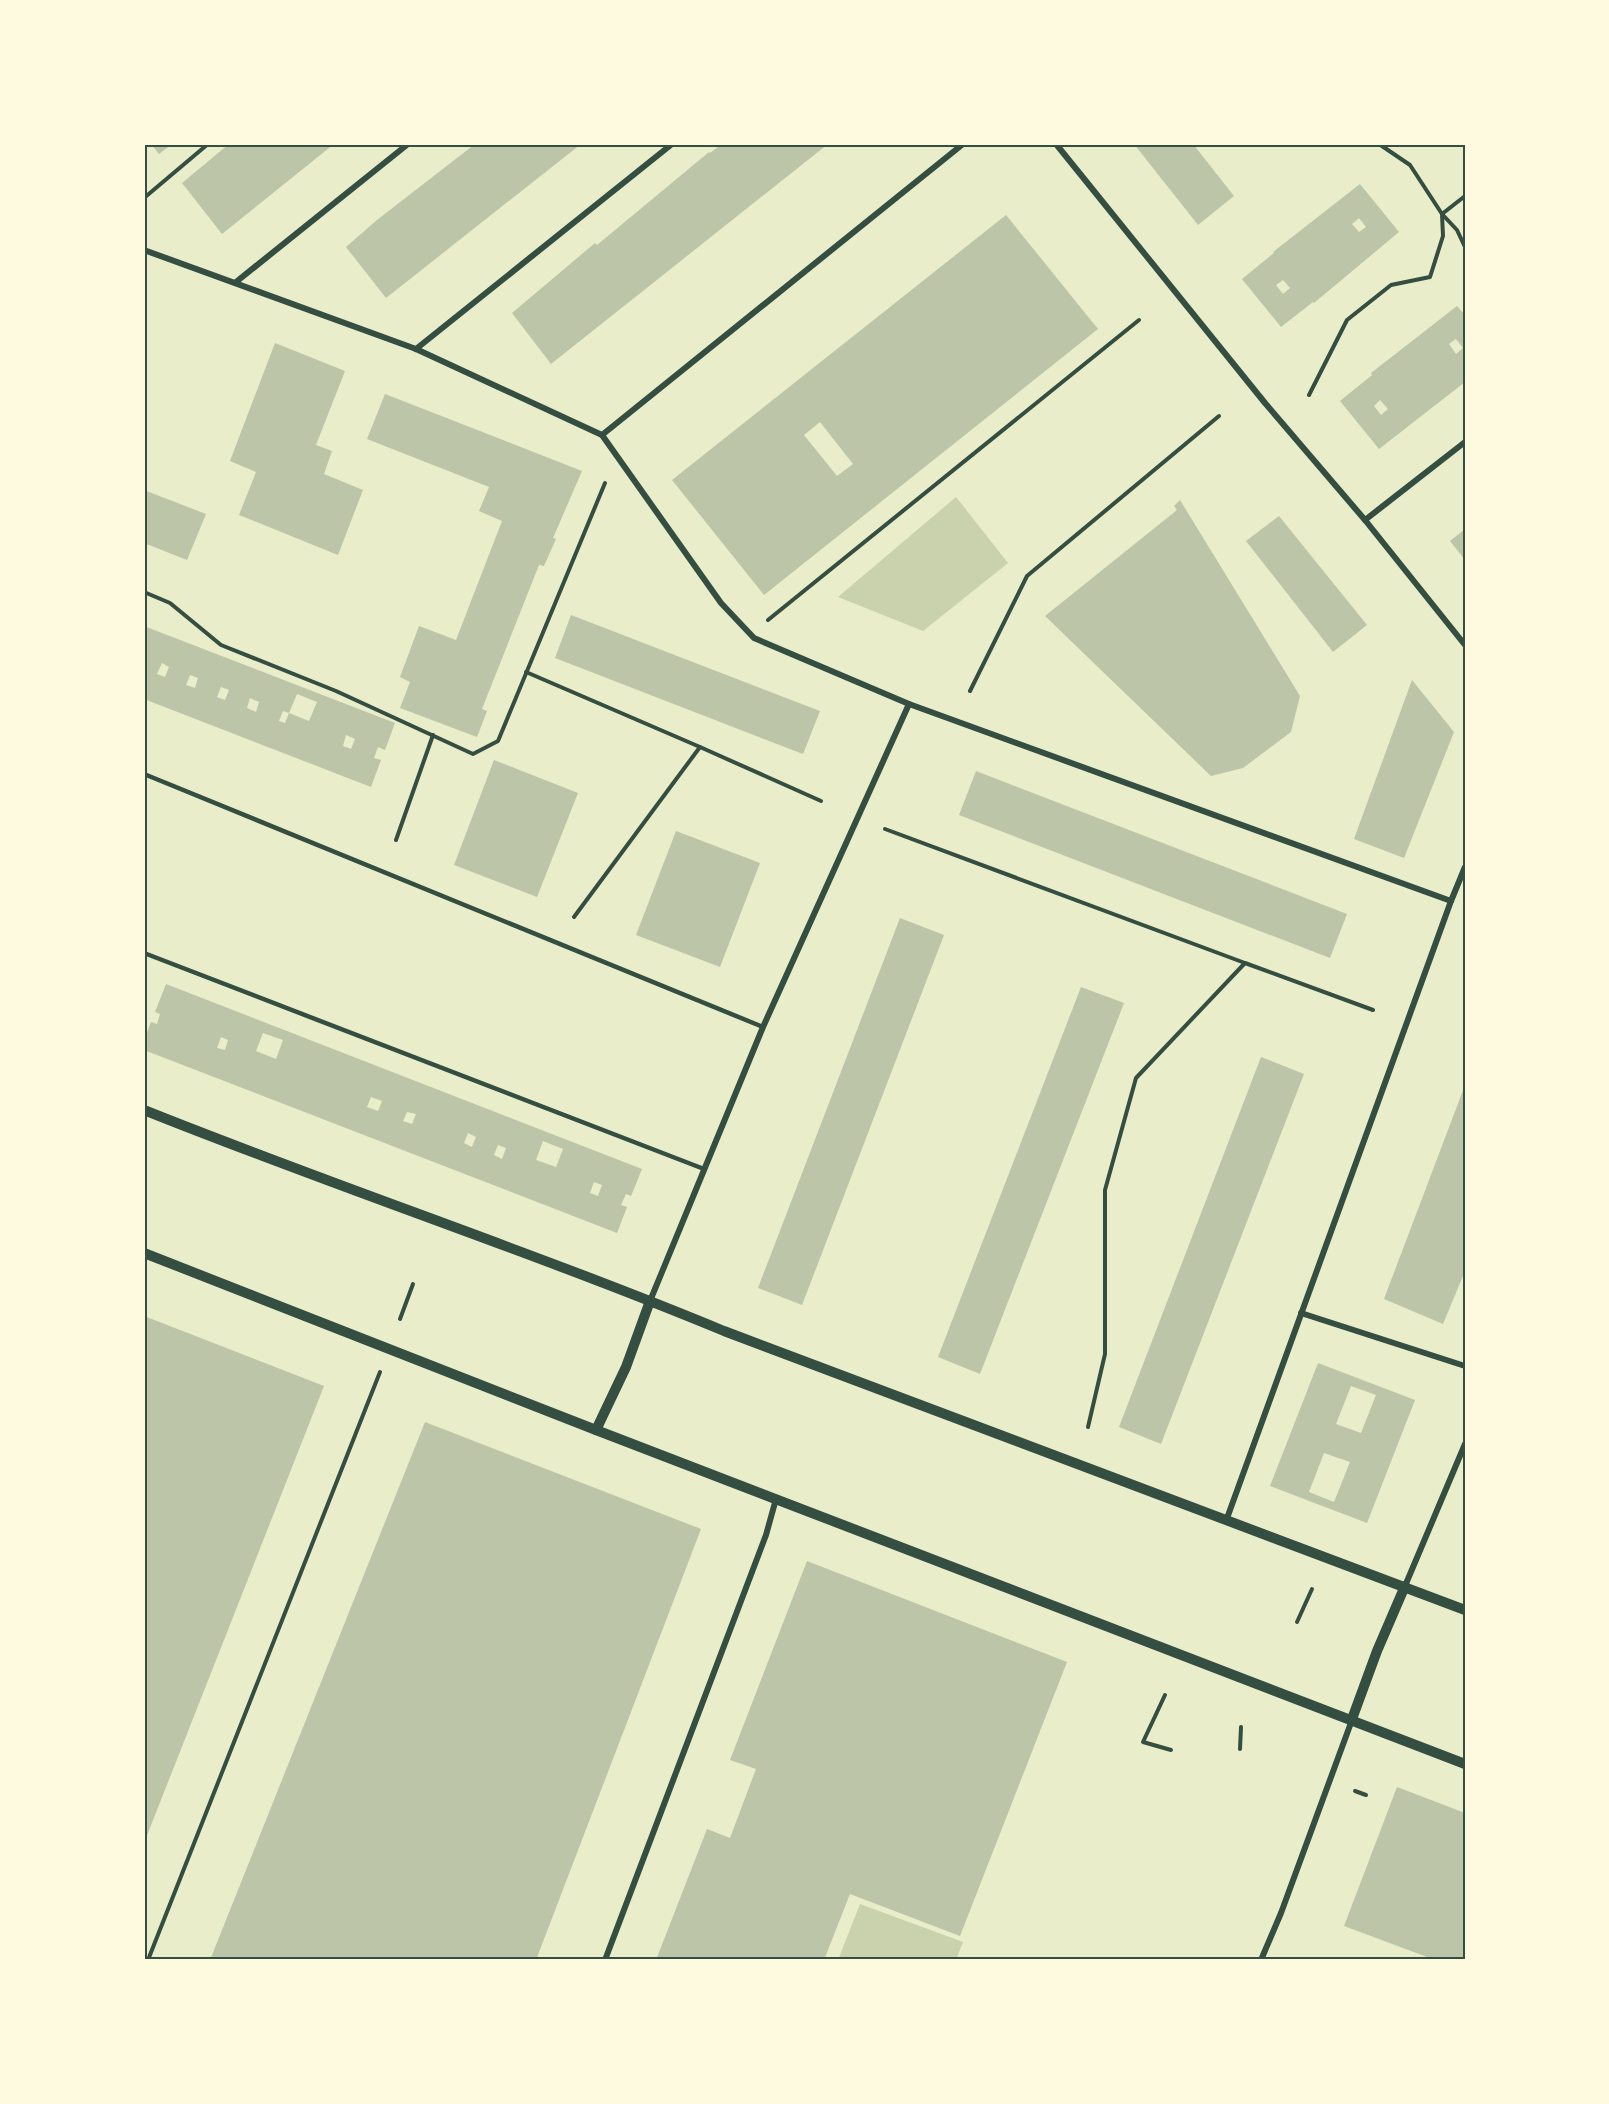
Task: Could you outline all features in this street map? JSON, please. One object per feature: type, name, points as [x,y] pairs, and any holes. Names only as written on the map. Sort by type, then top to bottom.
[{"type":"street","points":[[236,282],[408,144]]},
{"type":"street","points":[[416,349],[672,144]]},
{"type":"street","points":[[602,435],[963,144]]},
{"type":"street","points":[[1056,144],[1265,403],[1365,520],[1465,645]]},
{"type":"street","points":[[144,249],[416,349],[602,435],[721,603],[754,638],[909,704],[1450,901]]},
{"type":"street","points":[[1365,520],[1465,442]]},
{"type":"street","points":[[596,1430],[626,1367],[650,1301],[763,1027],[909,704]]},
{"type":"street","points":[[1226,1521],[1450,901],[1465,867]]},
{"type":"street","points":[[144,1110],[259,1156],[650,1301],[724,1331],[1465,1610]]},
{"type":"street","points":[[144,1253],[596,1430],[1465,1764]]},
{"type":"street","points":[[1301,1313],[1465,1366]]},
{"type":"street","points":[[1262,1960],[1377,1651],[1465,1444]]},
{"type":"street","points":[[605,1960],[766,1534],[776,1499]]},
{"type":"lane","points":[[144,774],[763,1027]]},
{"type":"lane","points":[[144,953],[704,1169]]},
{"type":"path","points":[[144,198],[208,144]]},
{"type":"path","points":[[1379,144],[1410,165],[1442,214],[1457,230],[1465,247]]},
{"type":"path","points":[[1442,214],[1465,196]]},
{"type":"path","points":[[1309,395],[1347,320],[1391,285],[1430,277],[1443,236],[1442,214]]},
{"type":"path","points":[[759,625],[776,616],[1139,321]]},
{"type":"path","points":[[970,690],[1027,576],[1220,416]]},
{"type":"path","points":[[144,592],[170,603],[221,645],[336,691],[473,754],[498,741],[605,483]]},
{"type":"path","points":[[526,672],[820,801]]},
{"type":"path","points":[[396,840],[433,735]]},
{"type":"path","points":[[574,917],[700,747]]},
{"type":"path","points":[[885,829],[1373,1010]]},
{"type":"path","points":[[1088,1427],[1105,1354],[1105,1190],[1136,1078],[1245,963]]},
{"type":"path","points":[[400,1319],[413,1284]]},
{"type":"path","points":[[148,1960],[381,1371]]},
{"type":"path","points":[[1297,1622],[1312,1589]]},
{"type":"path","points":[[1165,1695],[1143,1742],[1171,1750]]},
{"type":"path","points":[[1240,1749],[1241,1727]]},
{"type":"path","points":[[1355,1791],[1366,1795]]},
{"type":"green space","points":[[956,497],[1008,563],[923,631],[838,597]]},
{"type":"green space","points":[[860,1904],[963,1942],[956,1960],[838,1960]]},
{"type":"building","points":[[151,144],[172,144],[159,154]]},
{"type":"building","points":[[229,144],[334,144],[222,234],[182,183]]},
{"type":"building","points":[[475,144],[581,144],[386,298],[346,247]]},
{"type":"building","points":[[722,144],[828,144],[551,364],[512,313],[595,243],[597,245],[709,152]]},
{"type":"building","points":[[1134,144],[1193,144],[1234,196],[1198,225]]},
{"type":"building","points":[[1360,184],[1399,232],[1314,303],[1281,327],[1242,279]],"holes":[[[1359,218],[1366,227],[1359,232],[1352,224]],[[1283,280],[1290,288],[1283,294],[1276,285]]]},
{"type":"building","points":[[1006,215],[1098,329],[764,595],[672,480]],"holes":[[[820,422],[853,464],[837,476],[804,435]]]},
{"type":"building","points":[[1457,306],[1465,315],[1465,382],[1379,449],[1340,401],[1372,375],[1371,373]],"holes":[[[1456,339],[1463,348],[1456,354],[1449,344]],[[1380,400],[1388,409],[1381,415],[1374,406]]]},
{"type":"building","points":[[275,343],[345,371],[316,445],[332,451],[324,474],[363,490],[338,555],[239,515],[256,472],[230,461]]},
{"type":"building","points":[[385,394],[582,471],[553,538],[556,539],[544,566],[539,565],[482,709],[487,711],[477,737],[400,708],[410,682],[400,677],[419,626],[456,640],[502,521],[479,511],[489,487],[367,439]]},
{"type":"building","points":[[144,490],[206,514],[187,560],[144,543]]},
{"type":"building","points":[[1180,500],[1300,696],[1291,732],[1243,768],[1211,776],[1045,616],[1177,510],[1174,506]]},
{"type":"building","points":[[1279,516],[1367,625],[1333,652],[1246,541]]},
{"type":"building","points":[[1465,529],[1465,560],[1450,541]]},
{"type":"building","points":[[571,615],[820,711],[803,754],[555,658]]},
{"type":"building","points":[[144,626],[395,723],[385,750],[378,747],[374,758],[381,760],[371,787],[144,699]],"holes":[[[162,663],[169,667],[165,677],[157,674]],[[190,675],[198,678],[195,688],[186,685]],[[221,687],[229,690],[225,700],[217,697]],[[297,694],[317,702],[309,721],[289,713]],[[250,698],[259,702],[256,712],[247,708]],[[283,711],[289,713],[285,723],[279,721]],[[346,735],[355,739],[351,749],[343,746]]]},
{"type":"building","points":[[1412,680],[1454,732],[1404,858],[1354,839]]},
{"type":"building","points":[[494,760],[578,793],[537,897],[454,865]]},
{"type":"building","points":[[976,771],[1347,914],[1330,958],[959,815]]},
{"type":"building","points":[[676,831],[760,863],[720,967],[636,935]]},
{"type":"building","points":[[900,918],[944,935],[802,1305],[758,1288]]},
{"type":"building","points":[[166,984],[642,1169],[631,1196],[626,1194],[621,1205],[627,1207],[617,1233],[144,1050],[144,1040],[151,1022],[157,1024],[160,1014],[155,1012]],"holes":[[[263,1033],[283,1040],[276,1059],[256,1051]],[[221,1037],[228,1040],[225,1050],[217,1048]],[[371,1097],[382,1101],[378,1111],[367,1107]],[[407,1112],[416,1114],[412,1124],[403,1121]],[[468,1133],[476,1137],[472,1147],[464,1143]],[[543,1141],[563,1149],[556,1167],[536,1160]],[[498,1145],[506,1148],[502,1159],[494,1155]],[[594,1182],[602,1185],[598,1196],[590,1193]]]},
{"type":"building","points":[[1081,987],[1124,1003],[980,1374],[938,1357]]},
{"type":"building","points":[[1261,1057],[1304,1074],[1161,1444],[1119,1427]]},
{"type":"building","points":[[1465,1085],[1465,1271],[1443,1324],[1384,1299]]},
{"type":"building","points":[[144,1316],[324,1386],[144,1843]]},
{"type":"building","points":[[1318,1363],[1415,1400],[1367,1523],[1270,1486]],"holes":[[[1351,1386],[1376,1395],[1361,1433],[1336,1424]],[[1324,1453],[1350,1462],[1334,1502],[1309,1492]]]},
{"type":"building","points":[[425,1422],[701,1529],[536,1960],[210,1960]]},
{"type":"building","points":[[807,1561],[1067,1662],[960,1936],[850,1894],[824,1960],[656,1960],[707,1829],[730,1838],[756,1769],[730,1760]]},
{"type":"building","points":[[1397,1787],[1465,1813],[1465,1960],[1435,1960],[1344,1926]]}]
